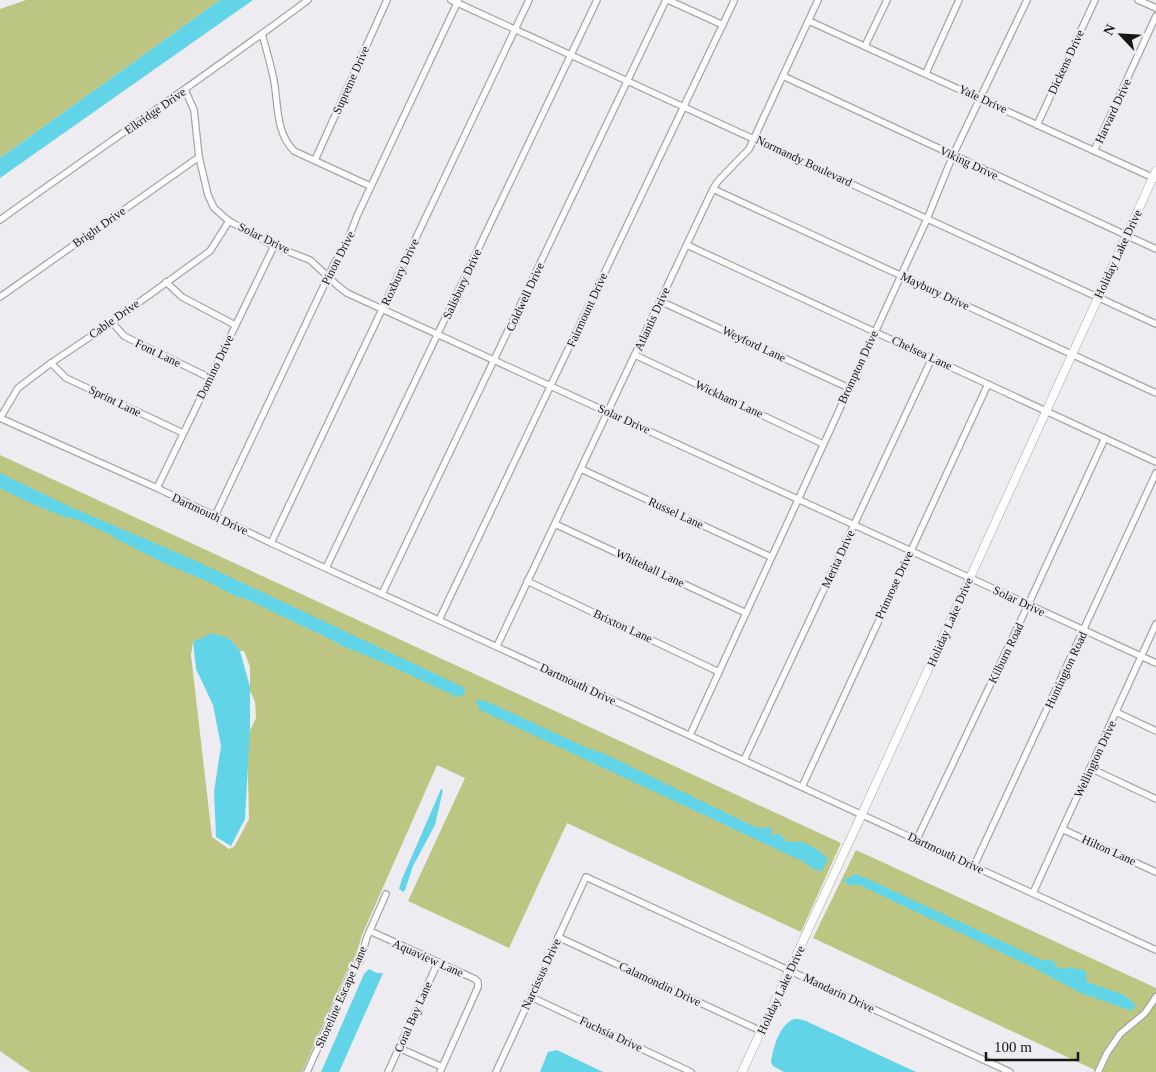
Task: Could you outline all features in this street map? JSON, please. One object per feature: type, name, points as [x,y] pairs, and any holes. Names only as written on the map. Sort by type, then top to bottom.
[{"type":"street","name":"Elkridge Drive","points":[[0,220],[185,90],[308,0]]},
{"type":"street","name":"Supreme Drive","points":[[315,160],[387,0]]},
{"type":"street","name":"Roxbury Drive","points":[[271,543],[529,0]]},
{"type":"street","name":"Salisbury Drive","points":[[326,568],[597,0]]},
{"type":"street","points":[[667,0],[722,25]]},
{"type":"street","name":"Coldwell Drive","points":[[382,594],[667,0]]},
{"type":"street","name":"Atlantis Drive","points":[[497,646],[713,188],[748,149],[818,0]]},
{"type":"street","points":[[865,46],[887,0]]},
{"type":"street","points":[[926,73],[960,0]]},
{"type":"street","name":"Brompton Drive","points":[[690,735],[901,275],[979,98],[1027,0]]},
{"type":"street","name":"Dickens Drive","points":[[1037,125],[1095,0]]},
{"type":"street","points":[[1138,0],[1156,8]]},
{"type":"street","name":"Normandy Boulevard","points":[[456,1],[571,56],[1156,324]]},
{"type":"street","name":"Pinon Drive","points":[[214,516],[328,276],[346,245],[370,186],[456,1]]},
{"type":"street","name":"Fairmount Drive","points":[[439,620],[734,1]]},
{"type":"street","name":"Harvard Drive","points":[[1094,151],[1156,16]]},
{"type":"street","name":"Yale Drive","points":[[809,21],[1094,151],[1155,176]]},
{"type":"street","points":[[262,34],[274,78],[280,128],[288,145],[294,150],[370,186]]},
{"type":"street","name":"Viking Drive","points":[[783,76],[1156,249]]},
{"type":"street","name":"Solar Drive","points":[[185,90],[194,110],[198,157],[208,195],[214,208],[230,221],[274,246],[310,260],[347,293],[1156,663]]},
{"type":"street","name":"Bright Drive","points":[[0,297],[198,157]]},
{"type":"street","name":"Holiday Lake Drive","points":[[742,1072],[1155,176]]},
{"type":"street","name":"Maybury Drive","points":[[713,188],[1156,393]]},
{"type":"street","name":"Cable Drive","points":[[0,418],[18,388],[210,251],[230,221]]},
{"type":"street","name":"Chelsea Lane","points":[[686,245],[1156,462]]},
{"type":"street","name":"Domino Drive","points":[[157,488],[274,246]]},
{"type":"street","points":[[166,282],[182,298],[235,325]]},
{"type":"street","name":"Weyford Lane","points":[[660,301],[849,388]]},
{"type":"street","name":"Font Lane","points":[[112,322],[124,336],[210,378]]},
{"type":"street","name":"Wickham Lane","points":[[635,355],[823,444]]},
{"type":"street","name":"Merita Drive","points":[[744,760],[932,358]]},
{"type":"street","name":"Sprint Lane","points":[[51,363],[66,378],[183,433]]},
{"type":"street","name":"Primrose Drive","points":[[802,787],[988,384]]},
{"type":"street","name":"Dartmouth Drive","points":[[0,418],[157,488],[271,543],[1156,950]]},
{"type":"street","name":"Kilburn Road","points":[[917,840],[1105,438]]},
{"type":"street","name":"Russel Lane","points":[[581,469],[771,557]]},
{"type":"street","name":"Huntington Road","points":[[974,866],[1156,474]]},
{"type":"street","name":"Whitehall Lane","points":[[555,524],[746,613]]},
{"type":"street","name":"Brixton Lane","points":[[527,581],[719,672]]},
{"type":"street","name":"Wellington Drive","points":[[1033,893],[1156,624]]},
{"type":"street","points":[[1116,712],[1156,731]]},
{"type":"street","points":[[1090,768],[1156,799]]},
{"type":"street","name":"Hilton Lane","points":[[1062,829],[1156,872]]},
{"type":"street","name":"Mandarin Drive","points":[[586,877],[1010,1072]]},
{"type":"street","name":"Narcissus Drive","points":[[496,1072],[586,877]]},
{"type":"street","name":"Shoreline Escape Lane","points":[[308,1072],[349,978],[360,960],[386,894]]},
{"type":"street","name":"Aquaview Lane","points":[[370,931],[476,979],[479,984],[441,1070]]},
{"type":"street","name":"Calamondin Drive","points":[[558,937],[761,1031]]},
{"type":"street","name":"Coral Bay Lane","points":[[388,1072],[438,962]]},
{"type":"street","name":"Fuchsia Drive","points":[[531,996],[691,1072]]},
{"type":"street","points":[[1098,1072],[1107,1053],[1120,1034],[1145,1013],[1156,997]]},
{"type":"street","points":[[400,1048],[441,1070]]},
{"type":"green space","points":[[26,0],[220,0],[0,158],[0,9]]},
{"type":"green space","points":[[0,455],[841,843],[801,932],[567,823],[509,948],[408,901],[465,778],[437,765],[362,935],[354,962],[345,975],[302,1072],[30,1072],[0,1051]],"holes":[[[230,639],[240,651],[244,651],[250,667],[250,691],[255,702],[256,718],[247,737],[249,819],[234,847],[229,849],[212,837],[191,655],[193,642]]]},
{"type":"green space","points":[[856,850],[1156,988],[1156,1072],[1099,1072],[813,938]]},
{"type":"water","points":[[220,0],[253,0],[0,178],[0,158]]},
{"type":"water","points":[[0,473],[73,508],[192,559],[466,690],[459,697],[453,695],[168,565],[109,534],[73,518],[67,518],[30,503],[0,488]]},
{"type":"water","points":[[212,633],[230,639],[240,651],[250,687],[250,729],[245,819],[231,846],[216,837],[214,792],[221,746],[213,705],[196,669],[193,642]]},
{"type":"water","points":[[477,699],[491,703],[587,748],[603,753],[753,826],[759,828],[770,827],[772,830],[771,836],[779,833],[788,842],[807,844],[828,859],[822,871],[811,868],[806,863],[480,710]]},
{"type":"water","points":[[441,789],[443,790],[435,825],[413,866],[403,892],[399,889],[402,879]]},
{"type":"water","points":[[857,874],[1042,960],[1055,961],[1055,966],[1063,969],[1068,967],[1086,971],[1087,982],[1124,995],[1136,1005],[1132,1011],[1081,993],[1032,967],[857,884],[851,886],[843,880]]},
{"type":"water","points":[[369,969],[377,973],[383,973],[339,1072],[321,1072],[364,974]]},
{"type":"water","points":[[794,1019],[806,1021],[916,1072],[784,1072],[773,1066],[771,1062],[772,1056],[775,1044],[784,1026]]},
{"type":"water","points":[[557,1050],[603,1072],[540,1072],[548,1052]]}]
